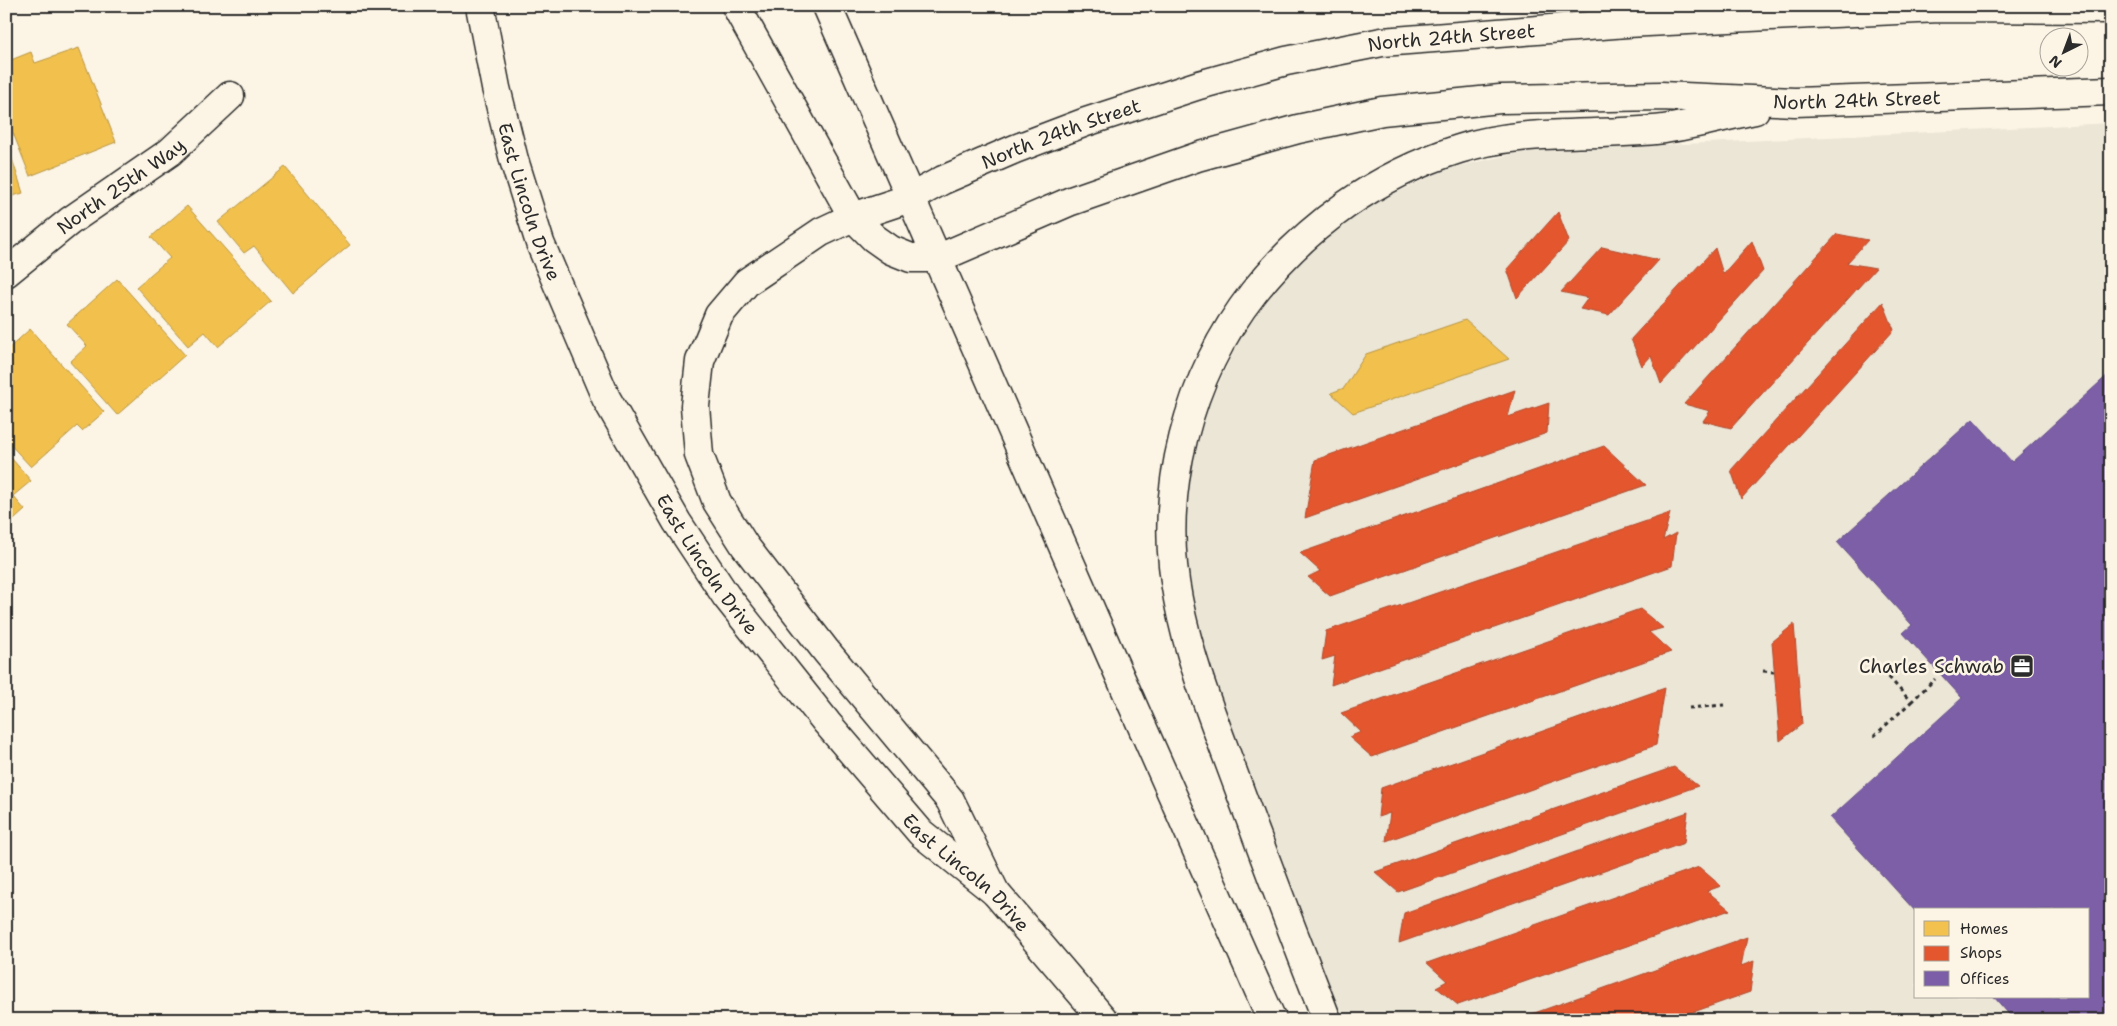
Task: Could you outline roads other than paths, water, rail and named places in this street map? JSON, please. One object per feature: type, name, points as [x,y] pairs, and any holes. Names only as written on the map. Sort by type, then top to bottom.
[{"type":"main road","name":"East Lincoln Drive","points":[[480,6],[496,88],[514,160],[540,243],[606,398],[676,522],[732,604],[827,723],[921,833],[995,892],[1104,1020]]},
{"type":"main road","points":[[736,6],[853,217],[874,238],[891,250],[912,258],[939,258]]},
{"type":"main road","points":[[827,6],[1272,1020]]},
{"type":"main road","name":"North 24th Street","points":[[995,892],[950,800],[826,651],[746,546],[717,502],[699,455],[695,406],[700,361],[719,315],[747,282],[822,232],[853,217],[910,198],[952,176],[1086,122],[1199,85],[1286,61],[1382,42],[1502,31],[1663,20],[1936,7],[2111,9]]},
{"type":"main road","name":"North 24th Street","points":[[939,258],[1071,201],[1197,157],[1298,129],[1382,111],[1500,98],[1661,96],[1795,102],[2111,92]]},
{"type":"main road","name":"North 25th Way","points":[[6,273],[70,222],[170,152],[230,96]]},
{"type":"main road","points":[[1327,1020],[1282,908],[1200,684],[1178,599],[1172,561],[1173,488],[1180,451],[1190,416],[1217,351],[1239,312],[1264,280],[1317,225],[1376,185],[1414,166],[1460,148],[1508,138],[1666,128],[1795,102]]},
{"type":"place","name":"Charles Schwab","points":[[2022,666]]}]
